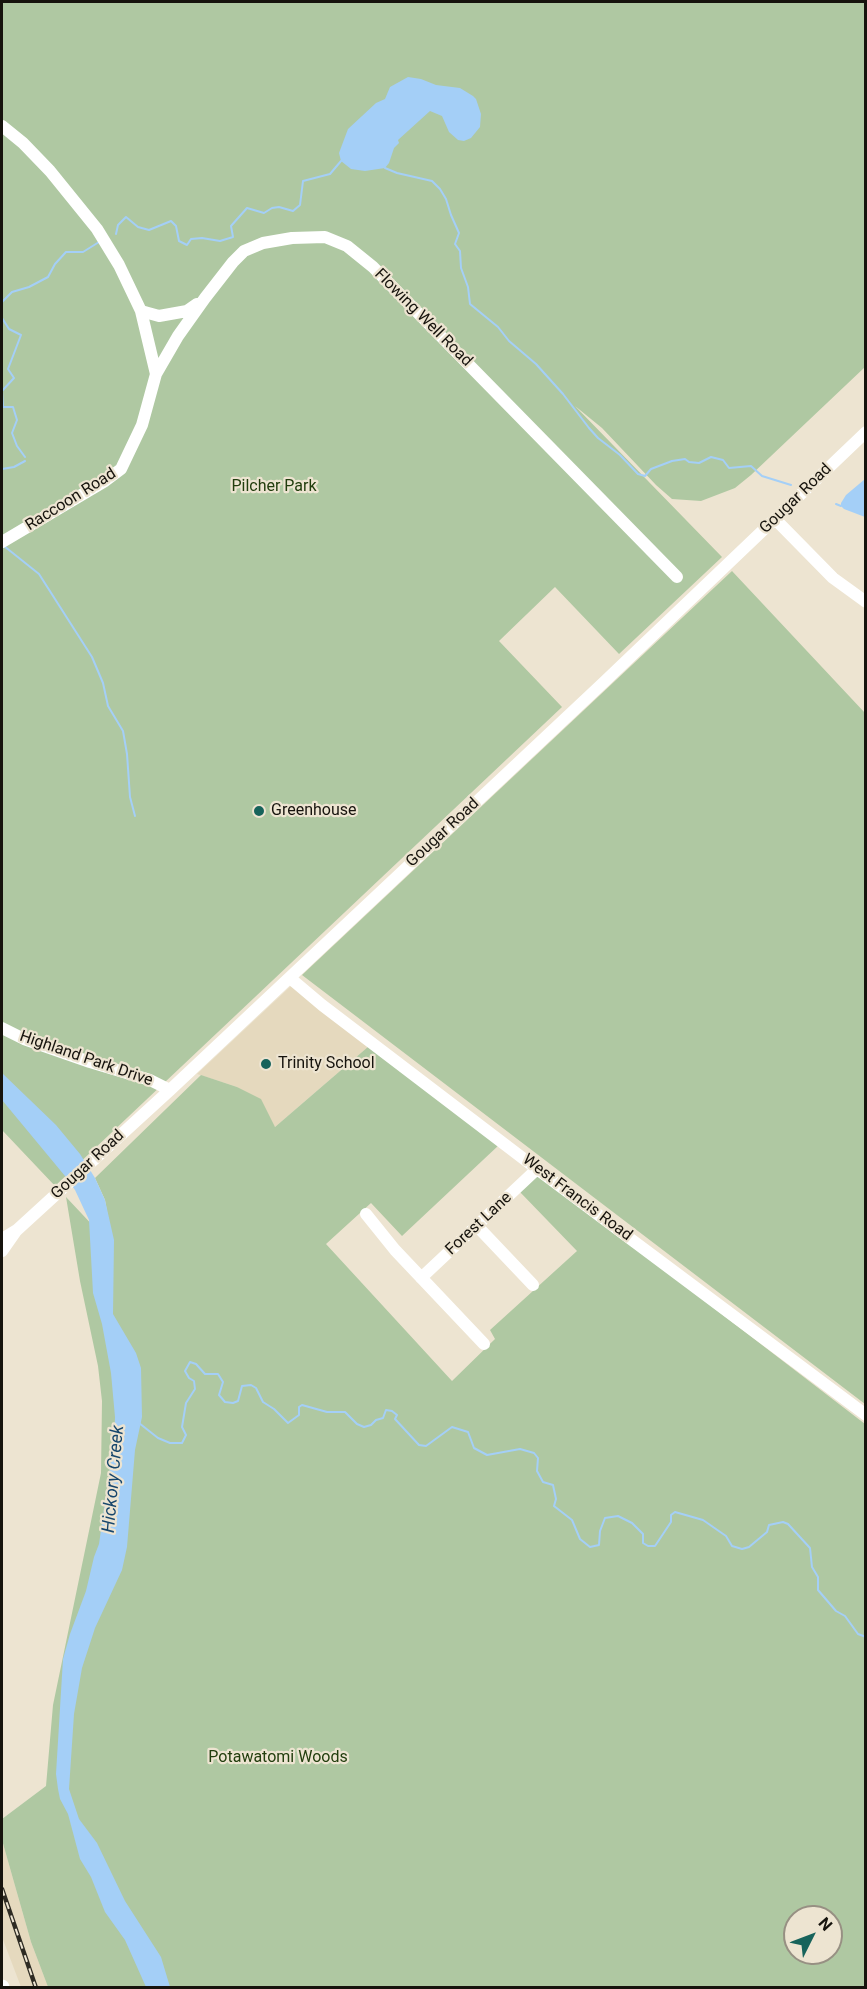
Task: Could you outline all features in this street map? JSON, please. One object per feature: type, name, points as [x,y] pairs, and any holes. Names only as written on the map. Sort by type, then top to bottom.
[{"type":"street","name":"Raccoon Road","points":[[2,126],[23,143],[50,171],[97,229],[119,265],[141,311],[156,374],[142,425],[121,469],[105,481],[2,542]]},
{"type":"street","name":"Flowing Well Road","points":[[156,374],[178,336],[205,298],[244,251],[263,243],[292,238],[325,237],[347,246],[373,267],[677,577]]},
{"type":"street","points":[[141,311],[159,316],[187,311],[205,298]]},
{"type":"street","name":"Gougar Road","points":[[2,1239],[17,1230],[52,1199],[290,978],[866,432]]},
{"type":"street","points":[[775,519],[833,579],[866,602]]},
{"type":"street","name":"West Francis Road","points":[[290,978],[537,1169],[866,1415]]},
{"type":"street","name":"Highland Park Drive","points":[[2,1028],[24,1039],[150,1080],[170,1090]]},
{"type":"street","name":"Forest Lane","points":[[421,1278],[537,1169]]},
{"type":"street","points":[[366,1214],[421,1278],[484,1344]]},
{"type":"street","points":[[477,1226],[533,1285]]},
{"type":"street","name":"Gougar Road","points":[[2,1251],[17,1230]]},
{"type":"shaded area","points":[[291,986],[369,1046],[275,1127],[237,1087],[197,1074]]},
{"type":"shaded area","points":[[2,1840],[31,1942],[48,1987],[21,1987],[2,1937]]},
{"type":"green space","name":"Pilcher Park","points":[[2,2],[865,2],[865,367],[751,475],[735,488],[701,501],[672,499],[602,428],[575,406],[722,557],[619,654],[555,587],[499,641],[562,707],[55,1186],[2,1130]]},
{"type":"green space","points":[[732,571],[865,713],[865,1404],[302,975]]},
{"type":"green space","name":"Potawatomi Woods","points":[[369,1046],[499,1145],[402,1236],[371,1203],[326,1244],[452,1381],[495,1339],[490,1330],[577,1251],[519,1191],[538,1173],[865,1424],[865,1987],[48,1987],[31,1942],[2,1840],[2,1819],[46,1786],[53,1705],[101,1473],[102,1401],[98,1366],[80,1281],[66,1197],[113,1247],[105,1200],[95,1178],[201,1075],[237,1087],[261,1099],[275,1127]]},
{"type":"water","points":[[408,77],[436,85],[460,88],[473,96],[481,114],[480,127],[471,138],[464,141],[458,140],[449,132],[442,116],[430,111],[398,140],[399,143],[394,148],[385,168],[365,171],[351,169],[341,161],[339,153],[348,129],[376,103],[385,99],[390,87]]},
{"type":"water","points":[[865,479],[865,517],[844,509],[841,503],[846,495]]},
{"type":"water","name":"Hickory Creek","points":[[2,1073],[56,1125],[80,1154],[95,1178],[105,1200],[114,1240],[113,1314],[136,1353],[141,1368],[142,1417],[135,1450],[127,1547],[122,1570],[95,1628],[82,1668],[74,1714],[69,1789],[79,1819],[97,1843],[125,1901],[161,1957],[170,1987],[146,1987],[125,1940],[105,1912],[91,1877],[80,1859],[68,1814],[60,1799],[58,1789],[56,1774],[63,1659],[99,1544],[114,1440],[115,1417],[111,1373],[102,1324],[93,1293],[89,1220],[75,1190],[65,1176],[2,1100]]},
{"type":"waterway","points":[[116,234],[118,225],[126,217],[138,227],[149,230],[171,221],[176,226],[179,241],[187,245],[191,239],[220,241],[233,237],[231,226],[247,208],[264,213],[279,207],[293,211],[300,205],[303,181],[330,174],[341,161]]},
{"type":"waterway","points":[[385,168],[432,181],[440,189],[459,233],[455,244],[460,251],[461,268],[468,287],[470,304],[498,327],[509,341],[536,364],[598,438],[620,455],[638,474],[645,476],[651,469],[672,461],[685,459],[699,463],[711,457],[723,460],[729,468],[751,466],[762,476],[791,485]]},
{"type":"waterway","points":[[2,302],[12,292],[29,287],[48,277],[55,264],[66,252],[83,252],[99,242]]},
{"type":"waterway","points":[[2,318],[9,329],[21,335],[8,369],[14,378],[2,391],[3,407],[13,407],[17,420],[12,433],[25,457]]},
{"type":"waterway","points":[[2,469],[14,467],[25,461]]},
{"type":"waterway","points":[[836,504],[841,506]]},
{"type":"waterway","points":[[4,546],[39,574],[92,657],[103,683],[108,706],[123,731],[130,797],[135,816]]},
{"type":"waterway","points":[[139,1423],[158,1438],[170,1443],[182,1443],[186,1435],[182,1427],[186,1403],[195,1389],[194,1381],[185,1371],[190,1362],[196,1364],[205,1374],[218,1374],[223,1382],[219,1395],[225,1402],[238,1401],[242,1386],[251,1385],[256,1388],[263,1402],[288,1423],[299,1415],[299,1407],[302,1405],[327,1412],[345,1412],[357,1424],[364,1427],[383,1418],[386,1410],[397,1415],[395,1419],[419,1445],[426,1446],[452,1427],[468,1432],[474,1448],[487,1455],[520,1449],[534,1453],[538,1458],[537,1471],[543,1482],[553,1485],[556,1499],[554,1506],[572,1520],[580,1539],[590,1547],[599,1545],[600,1531],[605,1518],[618,1516],[632,1523],[643,1534],[643,1543],[648,1546],[655,1546],[671,1522],[671,1515],[675,1512],[703,1520],[726,1536],[732,1546],[742,1549],[749,1547],[767,1532],[769,1525],[783,1522],[788,1524],[810,1548],[812,1567],[818,1577],[818,1590],[836,1611],[845,1616],[858,1634],[866,1637]]},
{"type":"railway","points":[[2,1889],[36,1988]]},
{"type":"place","name":"Greenhouse","points":[[259,811]]},
{"type":"place","name":"Trinity School","points":[[266,1064]]}]
